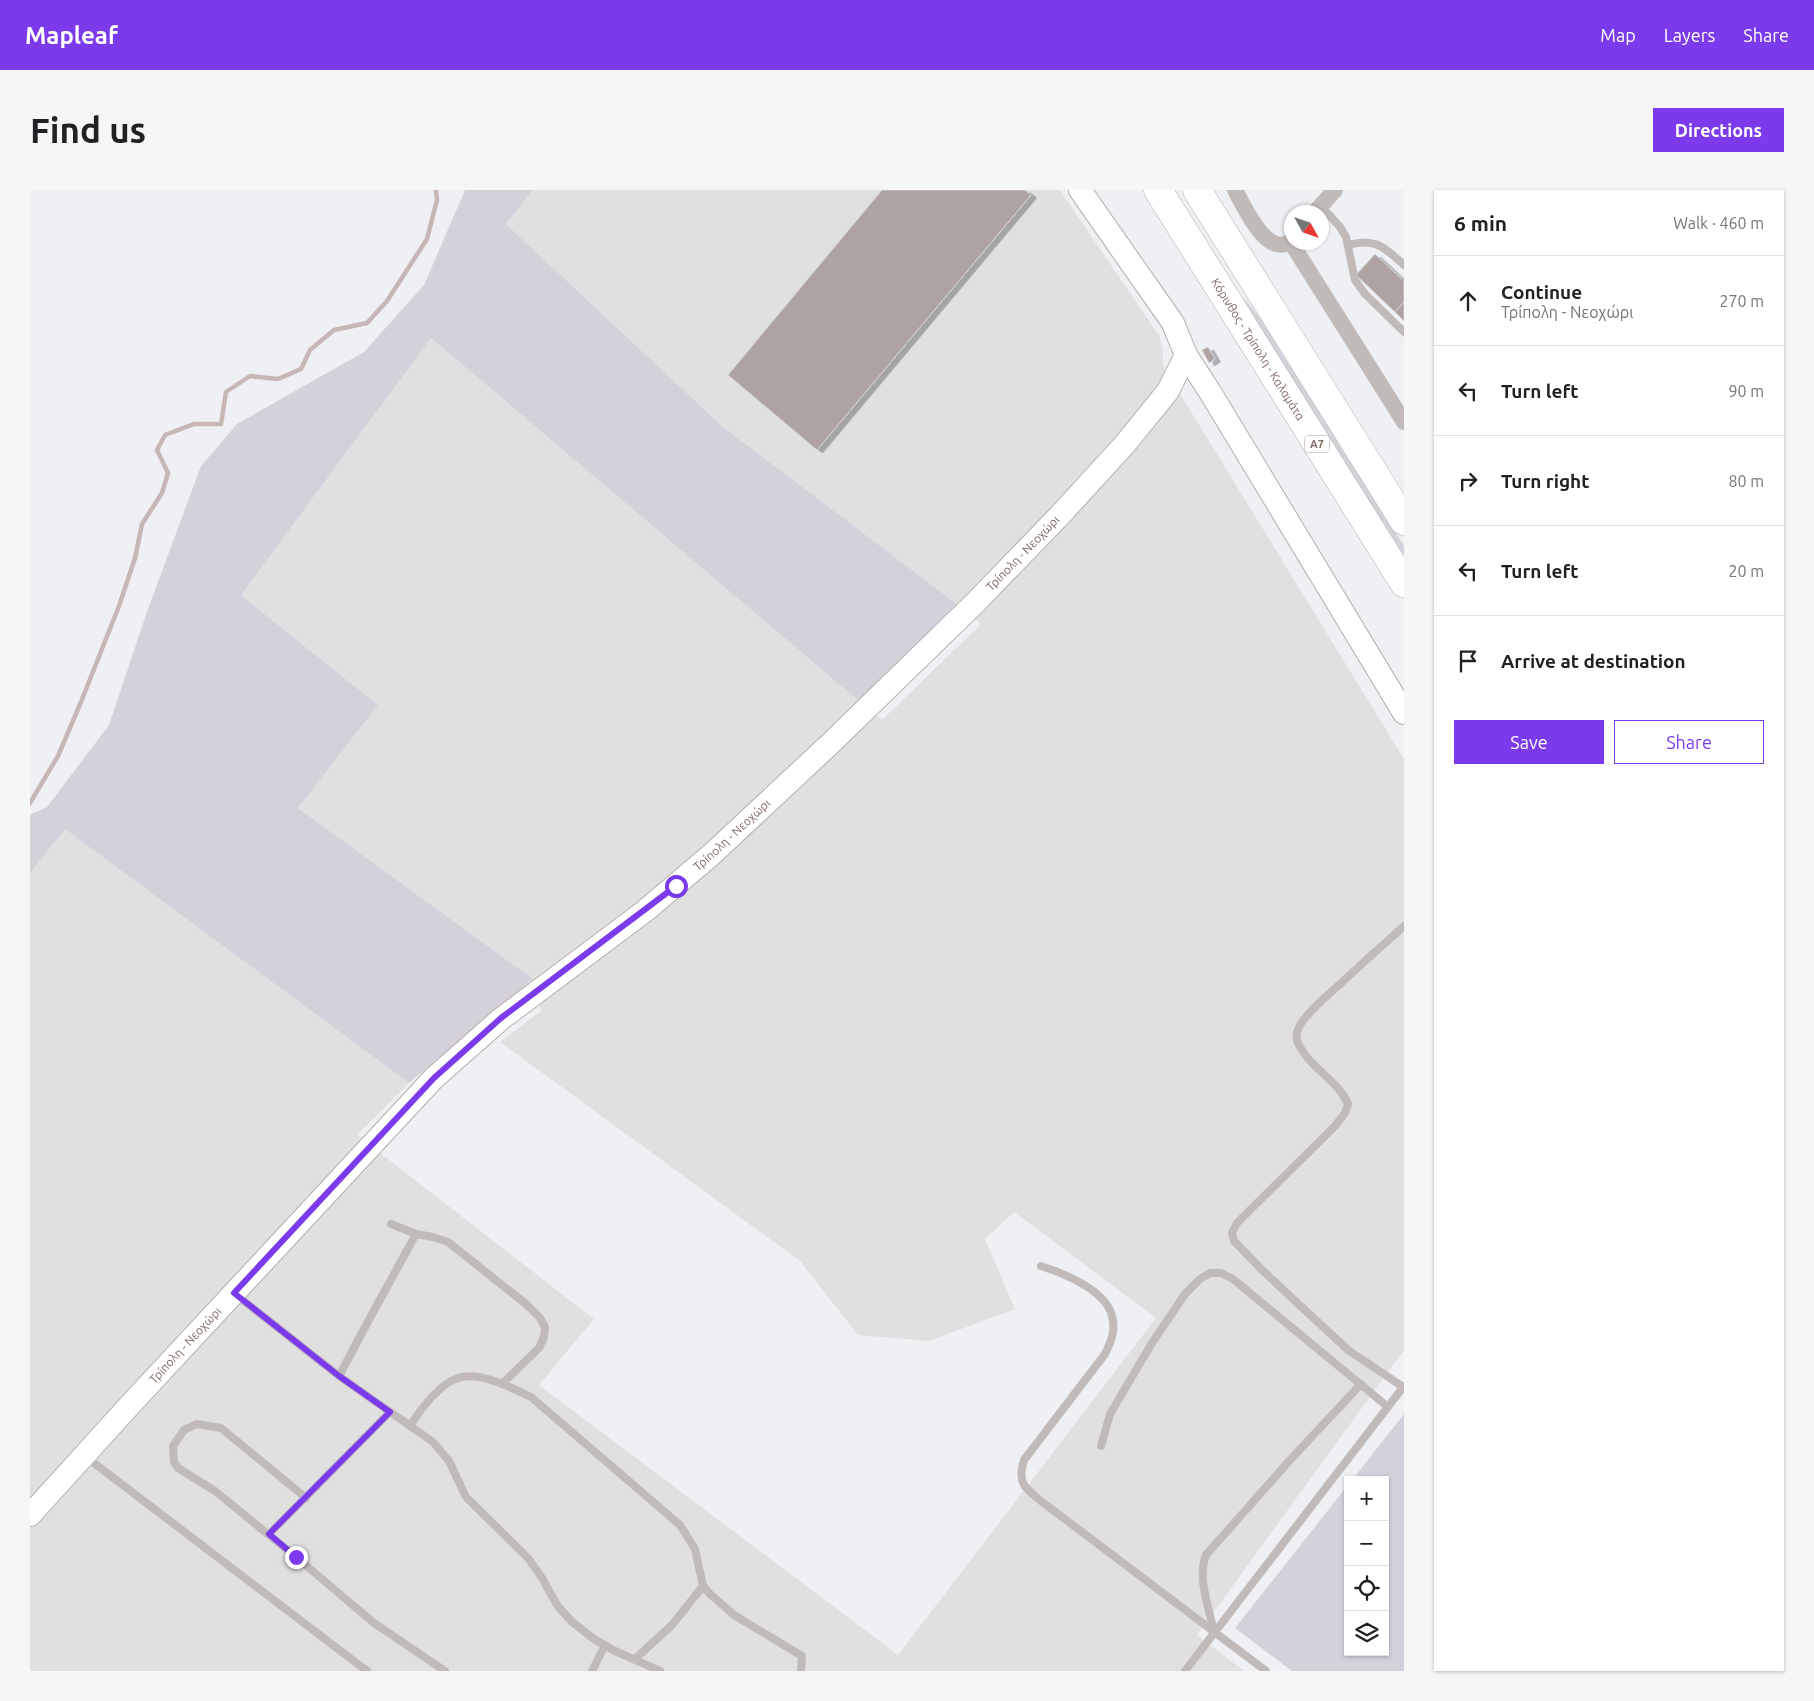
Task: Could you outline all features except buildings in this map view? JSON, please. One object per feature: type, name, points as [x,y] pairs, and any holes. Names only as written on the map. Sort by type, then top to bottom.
[{"type":"highway","name":"Κόρινθος - Τρίπολη - Καλαμάτα","points":[[1158,190],[1404,584]]},
{"type":"highway","name":"Α7","points":[[1197,190],[1404,521]]},
{"type":"main road","points":[[1080,190],[1173,323],[1186,355],[1404,714]]},
{"type":"main road","name":"Τρίπολη - Νεοχώρι","points":[[30,1515],[434,1078],[501,1018],[644,911],[712,856],[975,603],[1062,513],[1125,444],[1168,390],[1186,355]]},
{"type":"street","points":[[1235,190],[1264,237],[1277,245],[1284,244]]},
{"type":"street","points":[[1321,205],[1334,190]]},
{"type":"street","points":[[1297,250],[1404,422]]},
{"type":"lane","points":[[1329,218],[1340,227],[1348,245],[1355,280],[1364,294],[1404,332]]},
{"type":"lane","points":[[1348,245],[1363,242],[1381,245],[1404,265]]},
{"type":"lane","points":[[1185,1671],[1403,1386],[1348,1350],[1262,1270],[1234,1241],[1232,1233],[1237,1223],[1324,1138],[1346,1113],[1348,1104],[1346,1098],[1337,1086],[1301,1050],[1296,1036],[1299,1027],[1318,1004],[1404,926]]},
{"type":"lane","points":[[391,1224],[416,1234],[448,1242],[526,1304],[540,1318],[545,1327],[544,1337],[539,1348],[503,1384]]},
{"type":"lane","points":[[339,1376],[416,1234]]},
{"type":"lane","points":[[1041,1266],[1065,1273],[1100,1296],[1112,1315],[1113,1338],[1105,1354],[1024,1460],[1020,1472],[1021,1481],[1028,1491],[1266,1671]]},
{"type":"lane","points":[[1102,1446],[1110,1414],[1152,1343],[1185,1294],[1200,1279],[1210,1273],[1221,1273],[1233,1279],[1388,1407]]},
{"type":"lane","points":[[234,1293],[339,1376],[433,1442],[449,1461],[466,1497],[528,1558],[557,1605],[572,1622],[594,1639],[660,1671]]},
{"type":"lane","points":[[410,1426],[434,1395],[447,1384],[459,1378],[478,1378],[503,1384],[532,1397],[680,1525],[694,1549],[703,1586],[734,1615],[802,1656],[801,1671]]},
{"type":"lane","points":[[1214,1632],[1202,1578],[1202,1565],[1206,1555],[1290,1460],[1361,1384]]},
{"type":"lane","points":[[269,1534],[390,1412]]},
{"type":"lane","points":[[306,1498],[221,1428],[197,1424],[184,1430],[173,1446],[174,1462],[178,1468],[215,1491],[374,1623],[445,1671]]},
{"type":"lane","points":[[84,1456],[367,1671]]},
{"type":"lane","points":[[635,1659],[672,1625],[703,1586]]},
{"type":"lane","points":[[592,1671],[605,1645]]},
{"type":"shaded area","points":[[465,190],[533,190],[506,224],[723,427],[957,604],[859,701],[431,338],[241,595],[378,705],[298,808],[533,979],[409,1083],[65,829],[30,873],[30,815],[47,807],[109,725],[148,609],[201,466],[237,424],[364,352],[424,285]]},
{"type":"shaded area","points":[[533,190],[1060,190],[1160,337],[1163,351],[1163,366],[1404,759],[1404,1350],[1197,1635],[1244,1671],[30,1671],[30,873],[65,828],[409,1083],[357,1135],[594,1319],[539,1385],[898,1655],[1156,1318],[1014,1212],[985,1239],[1015,1309],[929,1341],[858,1335],[800,1261],[500,1042],[541,1011],[533,979],[298,808],[378,705],[241,595],[431,338],[882,720],[981,624],[723,427],[506,224]]},
{"type":"shaded area","points":[[1243,296],[1269,330],[1404,546],[1404,560],[1263,333]]},
{"type":"shaded area","points":[[1404,1414],[1404,1671],[1292,1671],[1235,1628],[1344,1490],[1344,1656],[1389,1656],[1389,1476],[1355,1476]]},
{"type":"waterway","points":[[30,803],[58,756],[81,702],[119,606],[135,558],[142,524],[162,493],[168,473],[157,450],[165,435],[194,424],[221,424],[226,392],[250,376],[278,379],[301,369],[310,350],[334,330],[367,323],[387,301],[427,239],[437,200],[436,190]]},
{"type":"route","points":[[296,1557],[269,1534],[390,1412],[339,1376],[234,1293],[434,1078],[501,1018],[676,886]]}]
